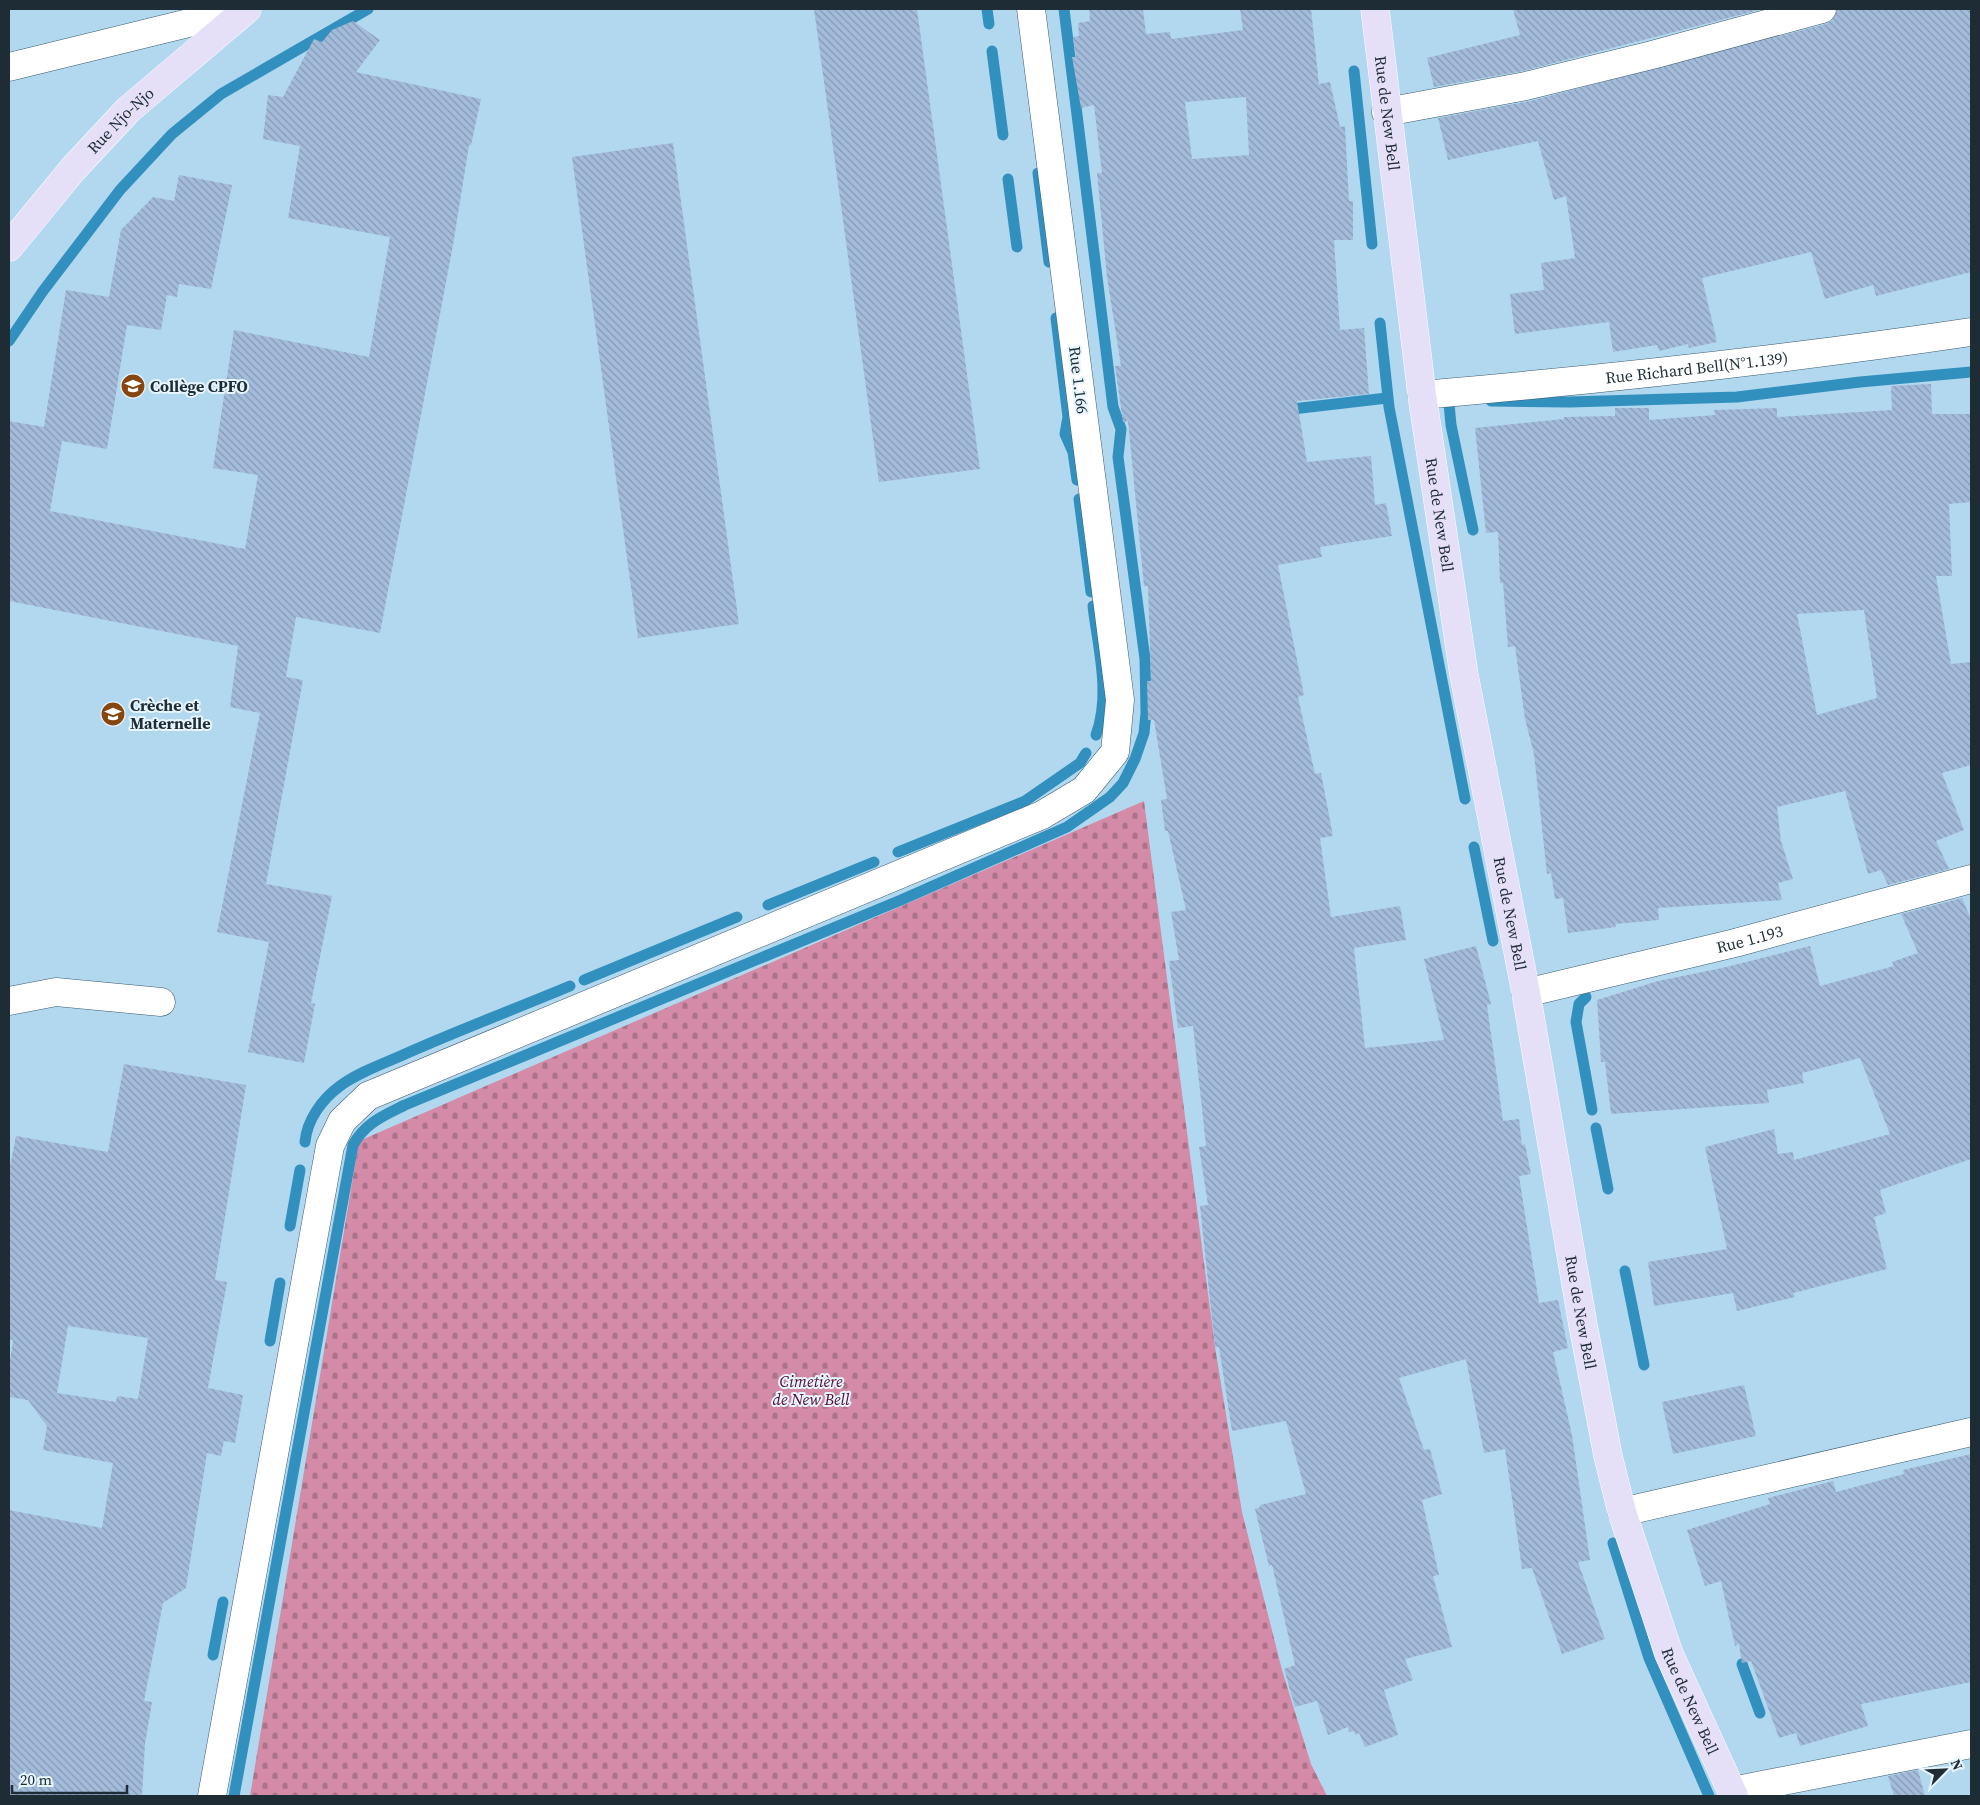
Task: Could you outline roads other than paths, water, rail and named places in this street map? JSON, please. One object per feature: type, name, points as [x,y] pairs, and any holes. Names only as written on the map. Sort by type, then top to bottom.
[{"type":"main road","name":"Rue Njo-Njo","points":[[9,247],[73,169],[128,110],[247,9]]},
{"type":"main road","name":"Rue de New Bell","points":[[1375,9],[1386,112],[1422,395],[1464,675],[1526,993],[1583,1325],[1608,1456],[1622,1512],[1669,1654],[1733,1794]]},
{"type":"street","points":[[9,67],[247,9]]},
{"type":"street","name":"Rue 1.166","points":[[212,1796],[330,1146],[342,1121],[368,1096],[1042,815],[1084,790],[1115,752],[1120,700],[1031,9]]},
{"type":"street","points":[[1386,112],[1535,84],[1652,55],[1822,9]]},
{"type":"street","name":"Rue Richard Bell(N°1.139)","points":[[1422,395],[1866,348],[1971,332]]},
{"type":"street","name":"Rue 1.193","points":[[1526,993],[1735,943],[1971,878]]},
{"type":"street","points":[[9,1001],[56,992],[160,1002]]},
{"type":"street","points":[[1622,1512],[1971,1432]]},
{"type":"street","points":[[1733,1794],[1971,1744]]},
{"type":"waterway","points":[[9,341],[43,291],[120,190],[172,134],[221,94],[368,9]]},
{"type":"waterway","points":[[987,9],[989,24]]},
{"type":"waterway","points":[[234,1796],[353,1145],[363,1131],[375,1121],[405,1105],[901,900],[1067,827],[1110,797],[1123,783],[1135,759],[1144,733],[1146,713],[1145,659],[1118,457],[1121,429],[1113,407],[1064,9]]},
{"type":"waterway","points":[[992,51],[1003,135]]},
{"type":"waterway","points":[[1354,71],[1372,244]]},
{"type":"waterway","points":[[1038,173],[1049,262]]},
{"type":"waterway","points":[[1008,179],[1017,247]]},
{"type":"waterway","points":[[1056,318],[1068,417],[1065,434],[1073,452],[1077,480]]},
{"type":"waterway","points":[[1380,323],[1389,407],[1465,799]]},
{"type":"waterway","points":[[1491,401],[1570,402],[1737,397],[1860,382],[1971,372]]},
{"type":"waterway","points":[[1448,393],[1451,425],[1473,530]]},
{"type":"waterway","points":[[1284,410],[1387,398]]},
{"type":"waterway","points":[[1079,499],[1091,592]]},
{"type":"waterway","points":[[1093,606],[1103,688],[1103,704],[1096,735]]},
{"type":"waterway","points":[[898,852],[1025,801],[1080,763],[1086,753]]},
{"type":"waterway","points":[[1474,847],[1493,941]]},
{"type":"waterway","points":[[768,905],[874,862]]},
{"type":"waterway","points":[[584,980],[737,917]]},
{"type":"waterway","points":[[305,1142],[306,1134],[316,1111],[333,1091],[355,1076],[425,1045],[570,986]]},
{"type":"waterway","points":[[1586,997],[1579,1004],[1576,1022],[1592,1110]]},
{"type":"waterway","points":[[1596,1128],[1608,1189]]},
{"type":"waterway","points":[[290,1226],[300,1170]]},
{"type":"waterway","points":[[1625,1271],[1644,1365]]},
{"type":"waterway","points":[[270,1341],[280,1283]]},
{"type":"waterway","points":[[1613,1543],[1649,1658],[1709,1796]]},
{"type":"waterway","points":[[213,1655],[223,1602]]},
{"type":"waterway","points":[[1742,1664],[1760,1713]]},
{"type":"place","name":"Collège CPFO","points":[[133,386]]},
{"type":"place","name":"Crèche et Maternelle","points":[[113,714]]},
{"type":"park label","name":"Cimetière de New Bell","points":[[811,1390]]}]
